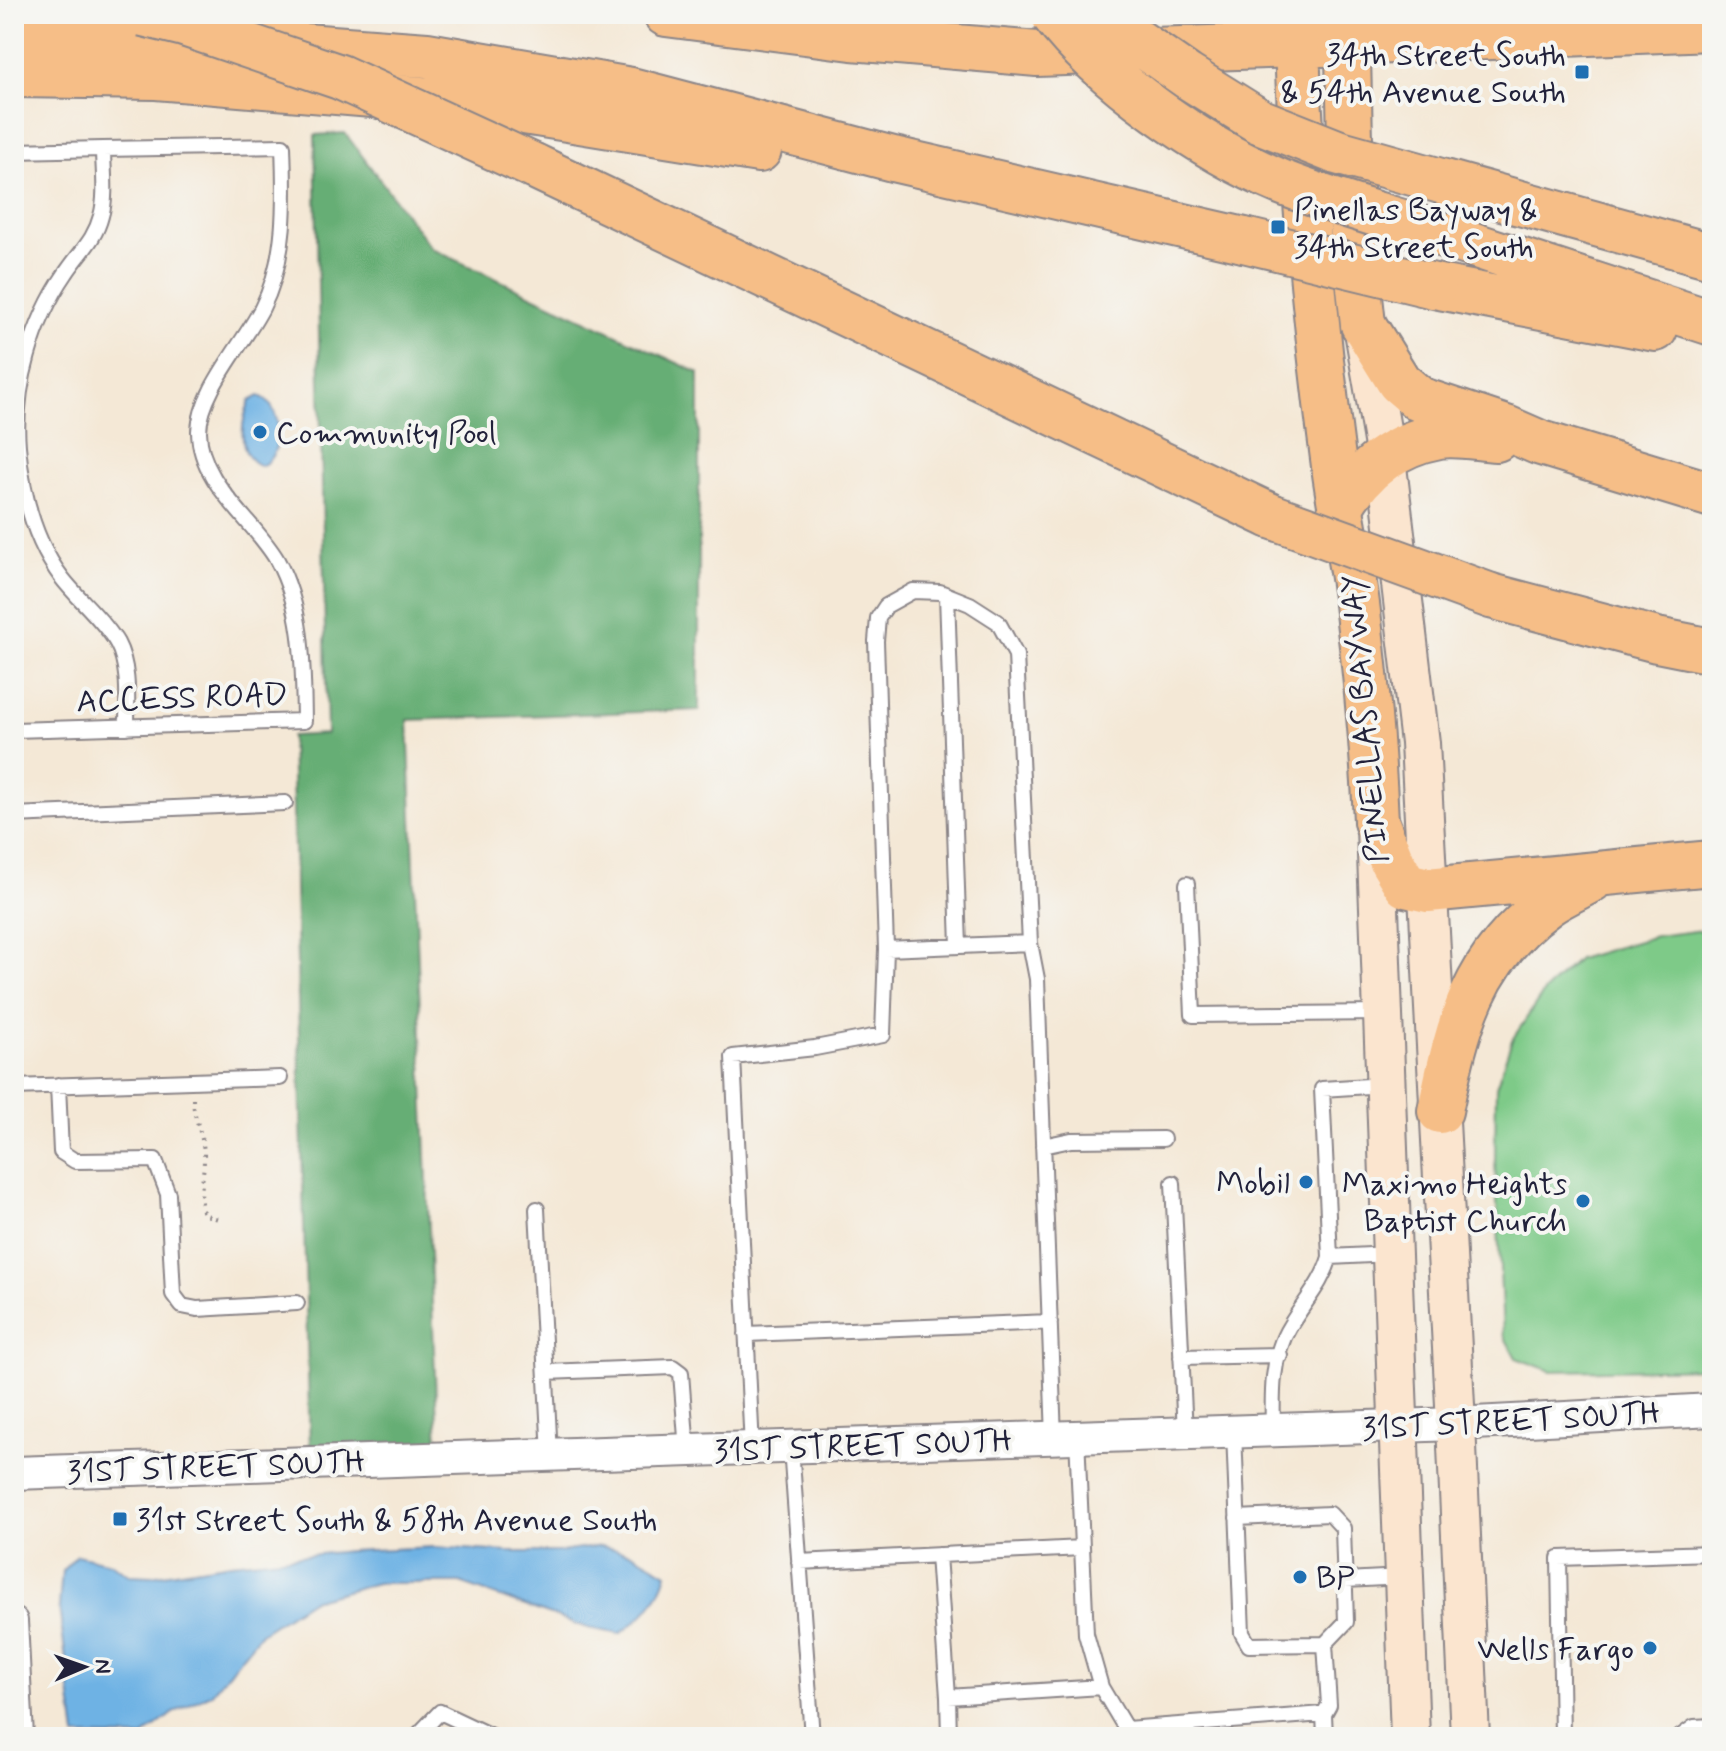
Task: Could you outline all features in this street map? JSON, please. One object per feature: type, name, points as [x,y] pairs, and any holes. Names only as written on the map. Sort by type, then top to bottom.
[{"type":"highway","points":[[143,14],[184,24],[340,77],[1271,516],[1491,596],[1657,640],[1712,651]]},
{"type":"highway","points":[[666,14],[852,38],[1037,54],[1297,30],[1712,28]]},
{"type":"highway","points":[[1053,14],[1110,75],[1206,144],[1281,182],[1712,323]]},
{"type":"highway","points":[[1106,14],[1118,28],[1259,121],[1337,152],[1712,256]]},
{"type":"highway","name":"PINELLAS BAYWAY","points":[[1348,29],[1352,224],[1363,324]]},
{"type":"highway","name":"PINELLAS BAYWAY","points":[[1297,30],[1317,335],[1357,604],[1376,821]]},
{"type":"highway","points":[[14,34],[237,41],[427,55],[631,90],[893,159],[1434,286],[1712,340]]},
{"type":"highway","points":[[14,75],[156,77],[468,103],[761,150],[893,159]]},
{"type":"highway","points":[[1363,324],[1399,382],[1419,399],[1538,442],[1712,495]]},
{"type":"highway","points":[[1341,506],[1364,472],[1411,444],[1442,436],[1538,442]]},
{"type":"highway","points":[[1376,821],[1392,862],[1406,885],[1428,890],[1712,863]]},
{"type":"highway","points":[[1440,1111],[1451,1055],[1481,972],[1511,937],[1548,904],[1604,873]]},
{"type":"main road","name":"PINELLAS BAYWAY","points":[[1363,324],[1386,458],[1420,743],[1470,1737]]},
{"type":"main road","name":"PINELLAS BAYWAY","points":[[1376,821],[1410,1737]]},
{"type":"street","name":"31ST STREET SOUTH","points":[[14,1473],[1456,1424],[1712,1410]]},
{"type":"street","points":[[14,1621],[20,1737]]},
{"type":"lane","name":"ACCESS ROAD","points":[[14,730],[304,721],[302,640],[292,598],[277,560],[208,469],[199,434],[202,410],[210,390],[263,306],[276,270],[285,190],[283,146],[103,149]]},
{"type":"lane","points":[[14,151],[103,149],[102,214],[93,239],[66,273],[44,314],[27,358],[18,402],[16,443],[22,483],[33,523],[60,575],[118,643],[125,671],[127,727]]},
{"type":"lane","points":[[752,1448],[733,1057],[815,1048],[883,1035],[886,949],[876,641],[878,618],[886,606],[913,591],[940,592],[970,604],[998,622],[1016,655],[1030,943],[1037,979],[1050,1322],[1082,1548],[1086,1634],[1101,1687],[1126,1733],[1324,1714]]},
{"type":"lane","points":[[947,595],[959,946]]},
{"type":"lane","points":[[14,815],[285,803]]},
{"type":"lane","points":[[1187,884],[1193,1015],[1382,1013]]},
{"type":"lane","points":[[886,949],[1030,943]]},
{"type":"lane","points":[[14,1087],[280,1078]]},
{"type":"lane","points":[[58,1085],[61,1152],[75,1161],[155,1160],[168,1194],[173,1294],[182,1306],[197,1309],[297,1303]]},
{"type":"lane","points":[[1273,1430],[1272,1392],[1288,1329],[1324,1276],[1330,1257],[1322,1089],[1385,1085]]},
{"type":"lane","points":[[1043,1146],[1071,1140],[1163,1139]]},
{"type":"lane","points":[[1173,1183],[1185,1433]]},
{"type":"lane","points":[[537,1209],[550,1455]]},
{"type":"lane","points":[[1330,1257],[1391,1254]]},
{"type":"lane","points":[[746,1334],[1050,1322]]},
{"type":"lane","points":[[1181,1357],[1280,1355]]},
{"type":"lane","points":[[546,1372],[673,1367],[681,1373],[687,1451]]},
{"type":"lane","points":[[1234,1432],[1237,1518],[1242,1633],[1249,1645],[1325,1644],[1346,1622],[1343,1528],[1330,1514],[1237,1518]]},
{"type":"lane","points":[[791,1447],[812,1737]]},
{"type":"lane","points":[[799,1562],[1082,1548]]},
{"type":"lane","points":[[1562,1737],[1559,1558],[1712,1553]]},
{"type":"lane","points":[[938,1555],[949,1737]]},
{"type":"lane","points":[[1345,1580],[1403,1577]]},
{"type":"lane","points":[[1325,1644],[1329,1705],[1324,1714],[1325,1737]]},
{"type":"lane","points":[[948,1697],[1101,1687]]},
{"type":"lane","points":[[416,1737],[440,1712],[493,1737]]},
{"type":"lane","points":[[1680,1737],[1694,1727],[1712,1726]]},
{"type":"path","points":[[192,1081],[193,1112],[203,1143],[201,1198],[206,1215],[221,1220]]},
{"type":"green space","points":[[345,133],[432,249],[699,373],[699,710],[408,720],[438,1447],[310,1451],[291,736],[327,734],[315,135]]},
{"type":"green space","points":[[1712,929],[1712,1368],[1551,1371],[1516,1358],[1503,1334],[1495,1160],[1496,1087],[1512,1040],[1544,992],[1578,959],[1656,936]]},
{"type":"water","name":"Community Pool","points":[[259,396],[273,409],[278,430],[274,452],[261,466],[247,454],[243,437],[244,418],[250,401]]},
{"type":"water","points":[[600,1546],[632,1553],[667,1573],[660,1592],[649,1608],[620,1634],[588,1628],[460,1583],[377,1583],[311,1600],[261,1633],[211,1694],[173,1713],[142,1737],[76,1736],[59,1607],[62,1571],[77,1555],[110,1563],[129,1575],[151,1576],[231,1563],[349,1551],[435,1547],[561,1552]]},
{"type":"place","name":"34th Street South & 54th Avenue South","points":[[1582,72]]},
{"type":"place","name":"Pinellas Bayway & 34th Street South","points":[[1278,227]]},
{"type":"place","name":"Community Pool","points":[[260,432]]},
{"type":"place","name":"Mobil","points":[[1306,1182]]},
{"type":"place","name":"Maximo Heights Baptist Church","points":[[1583,1201]]},
{"type":"place","name":"31st Street South & 58th Avenue South","points":[[120,1519]]},
{"type":"place","name":"BP","points":[[1300,1577]]},
{"type":"place","name":"Wells Fargo","points":[[1650,1648]]}]
